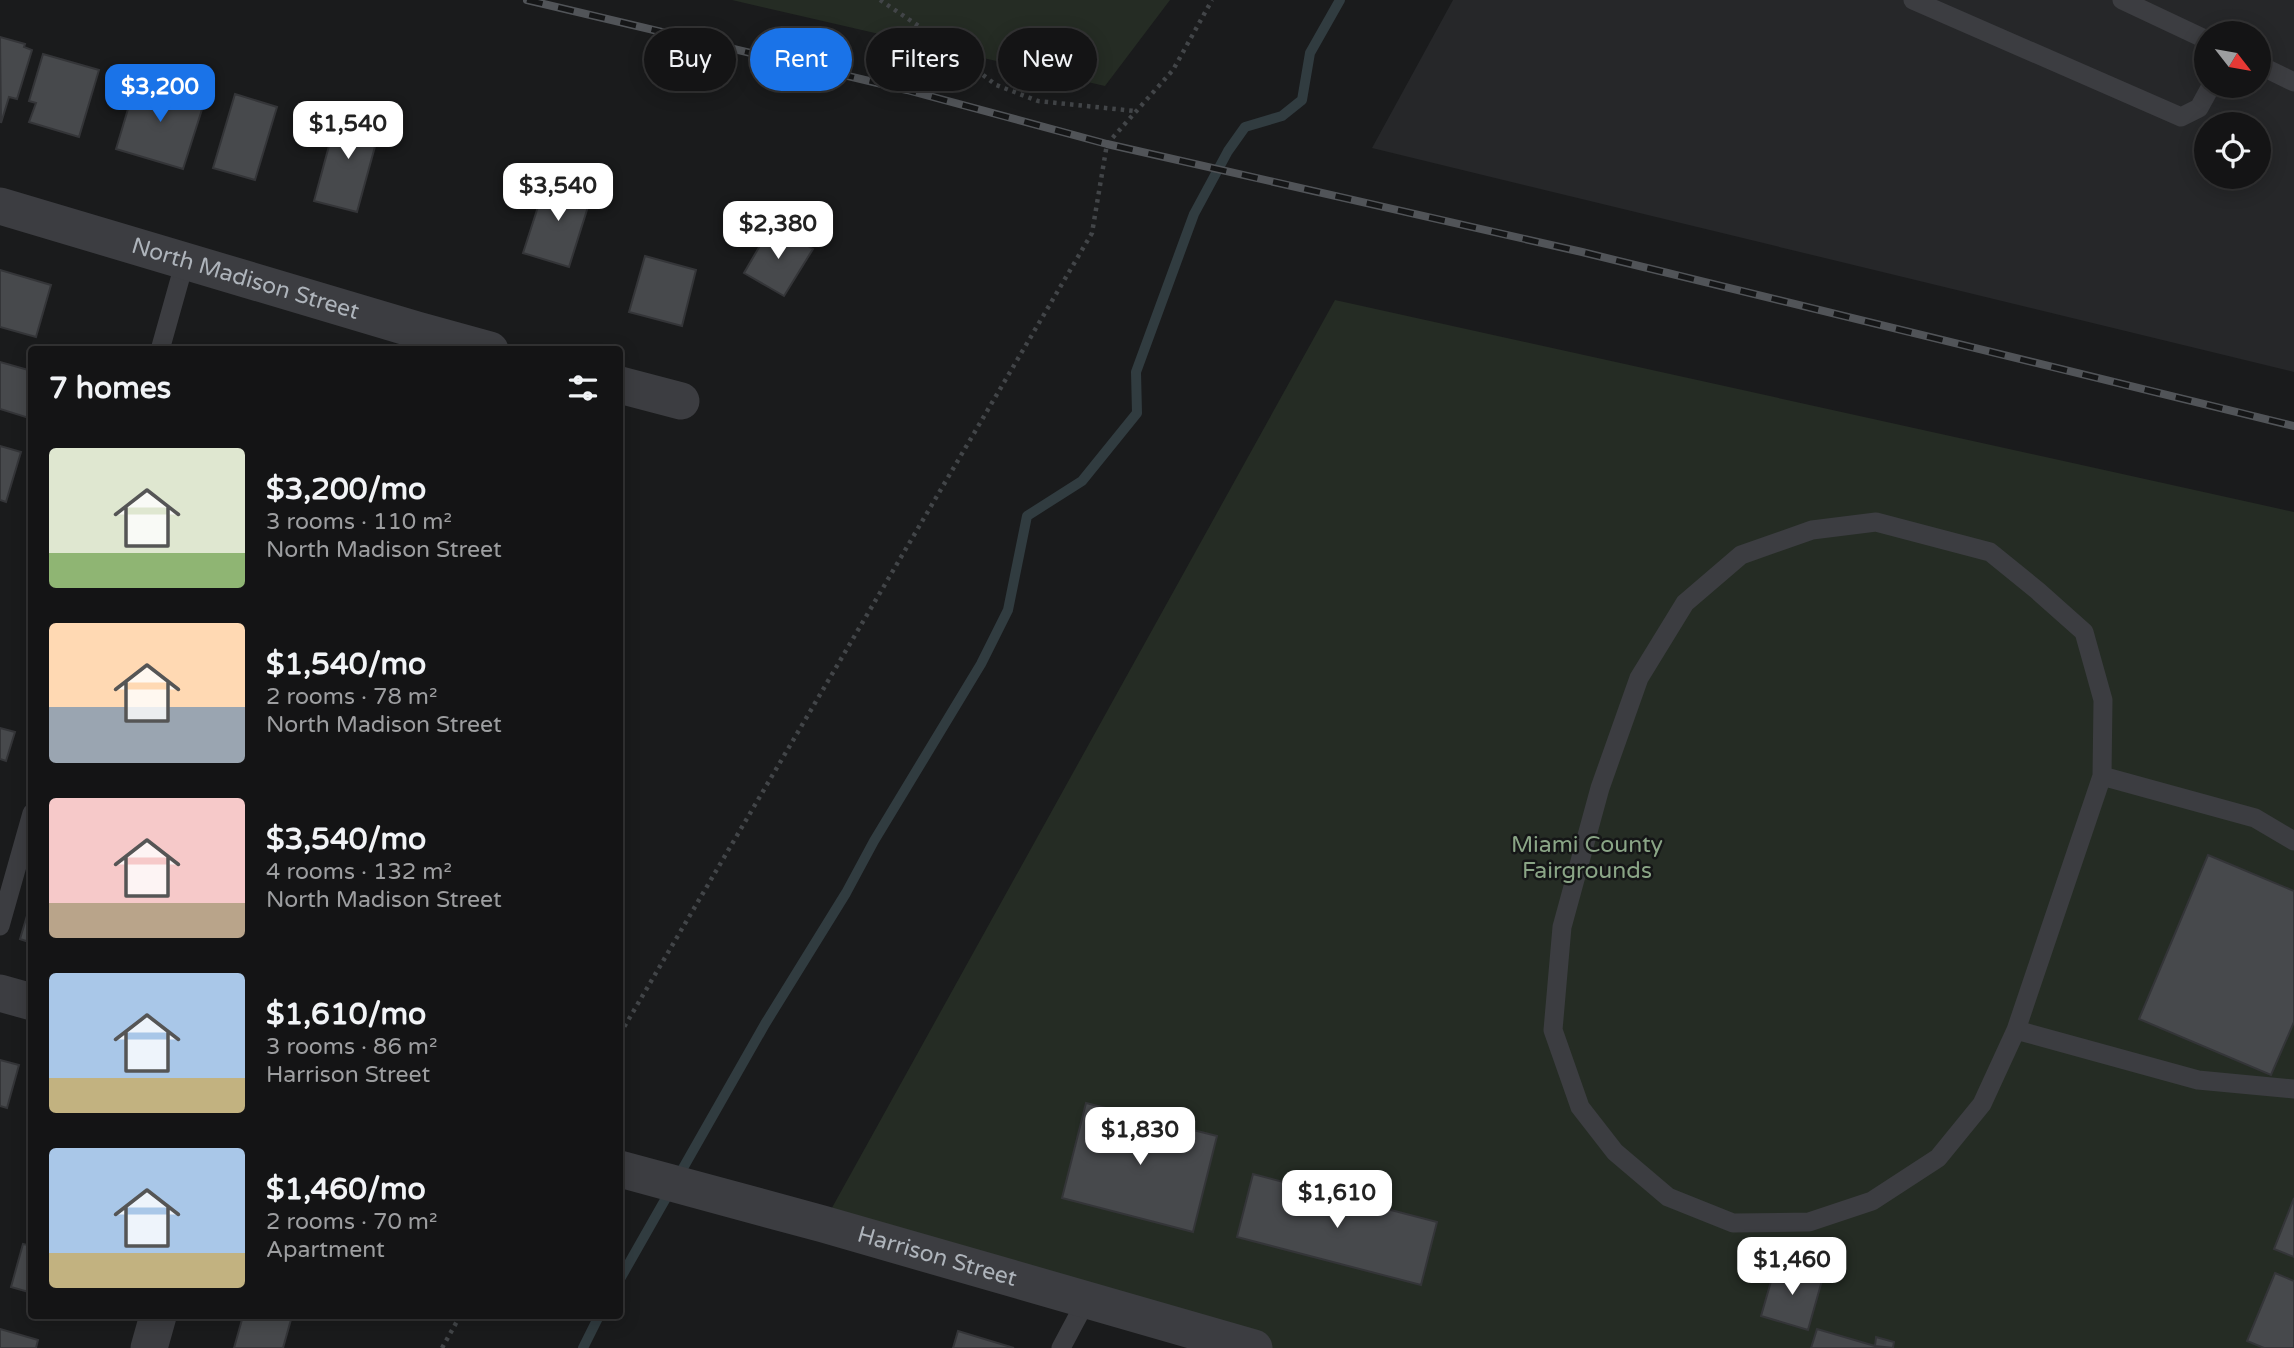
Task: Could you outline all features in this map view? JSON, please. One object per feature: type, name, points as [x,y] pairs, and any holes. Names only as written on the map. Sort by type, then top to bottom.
[{"type":"street","name":"North Madison Street","points":[[0,206],[185,261],[415,340],[460,346]]},
{"type":"street","points":[[623,386],[681,401]]},
{"type":"street","points":[[0,993],[28,1001]]},
{"type":"street","name":"Harrison Street","points":[[623,1170],[1254,1348]]},
{"type":"street","points":[[149,1348],[157,1319]]},
{"type":"lane","points":[[1913,0],[2181,117],[2199,108],[2204,98]]},
{"type":"lane","points":[[2122,0],[2194,34]]},
{"type":"lane","points":[[2272,71],[2294,82]]},
{"type":"lane","points":[[161,346],[185,261]]},
{"type":"lane","points":[[1877,522],[1990,552],[2038,590],[2084,632],[2103,700],[2102,776],[2016,1030],[1982,1104],[1938,1158],[1872,1201],[1810,1222],[1733,1223],[1668,1197],[1615,1152],[1580,1107],[1553,1030],[1562,927],[1600,788],[1639,678],[1685,603],[1741,555],[1812,530],[1877,522]]},
{"type":"lane","points":[[2102,776],[2255,817],[2294,841]]},
{"type":"lane","points":[[0,926],[28,827]]},
{"type":"lane","points":[[2016,1030],[2198,1080],[2294,1089]]},
{"type":"lane","points":[[1061,1348],[1086,1301]]},
{"type":"path","points":[[880,0],[929,33],[996,85],[1038,101],[1136,112]]},
{"type":"path","points":[[623,1029],[1092,233],[1107,144],[1173,70],[1212,0]]},
{"type":"path","points":[[442,1348],[458,1319]]},
{"type":"shaded area","points":[[1453,0],[2294,0],[2294,372],[1372,148]]},
{"type":"green space","points":[[732,0],[1170,0],[1105,86],[1097,84],[1097,28],[998,28],[998,61],[984,58],[984,28],[866,28],[866,31]]},
{"type":"green space","name":"Miami County Fairgrounds","points":[[1335,300],[2294,512],[2294,1348],[1254,1348],[823,1224]]},
{"type":"building","points":[[0,37],[25,44],[24,47],[32,50],[17,99],[9,97],[1,123]]},
{"type":"building","points":[[43,54],[99,70],[79,137],[29,122],[36,103],[29,101]]},
{"type":"building","points":[[137,79],[205,100],[183,169],[116,149]]},
{"type":"building","points":[[235,94],[277,107],[255,180],[213,168]]},
{"type":"building","points":[[339,109],[382,121],[357,212],[314,201]]},
{"type":"building","points":[[547,179],[592,194],[569,267],[523,253]]},
{"type":"building","points":[[772,225],[813,249],[784,296],[744,273]]},
{"type":"building","points":[[645,256],[696,270],[682,326],[629,312]]},
{"type":"building","points":[[0,270],[51,285],[36,337],[0,327]]},
{"type":"building","points":[[0,362],[28,370],[28,418],[0,409]]},
{"type":"building","points":[[0,446],[21,452],[6,502],[0,500]]},
{"type":"building","points":[[0,728],[15,732],[6,761],[0,759]]},
{"type":"building","points":[[2208,855],[2294,891],[2294,1022],[2271,1075],[2139,1019]]},
{"type":"building","points":[[28,912],[28,942],[20,939]]},
{"type":"building","points":[[0,1060],[19,1065],[7,1108],[0,1106]]},
{"type":"building","points":[[1086,1103],[1217,1136],[1193,1232],[1062,1198]]},
{"type":"building","points":[[1253,1174],[1437,1222],[1421,1285],[1237,1237]]},
{"type":"building","points":[[2294,1198],[2294,1257],[2274,1249]]},
{"type":"building","points":[[23,1244],[28,1245],[28,1292],[11,1287]]},
{"type":"building","points":[[1776,1264],[1823,1277],[1808,1330],[1761,1316]]},
{"type":"building","points":[[2275,1273],[2294,1281],[2294,1348],[2264,1348],[2247,1341]]},
{"type":"building","points":[[242,1319],[291,1319],[283,1348],[234,1348]]},
{"type":"building","points":[[0,1329],[38,1340],[36,1348],[0,1348]]},
{"type":"building","points":[[1817,1329],[1875,1346],[1882,1348],[1811,1348]]},
{"type":"building","points":[[958,1331],[1014,1348],[953,1348]]},
{"type":"building","points":[[1876,1337],[1894,1342],[1893,1348],[1875,1346]]},
{"type":"waterway","points":[[623,1274],[765,1024],[981,664],[1008,610],[1027,516],[1082,481],[1137,413],[1136,372],[1194,214],[1228,151],[1245,127],[1282,116],[1302,100],[1310,53],[1340,0]]},
{"type":"waterway","points":[[583,1348],[598,1319]]},
{"type":"railway","points":[[527,0],[907,90],[1107,144],[1582,252],[2294,426]]}]
